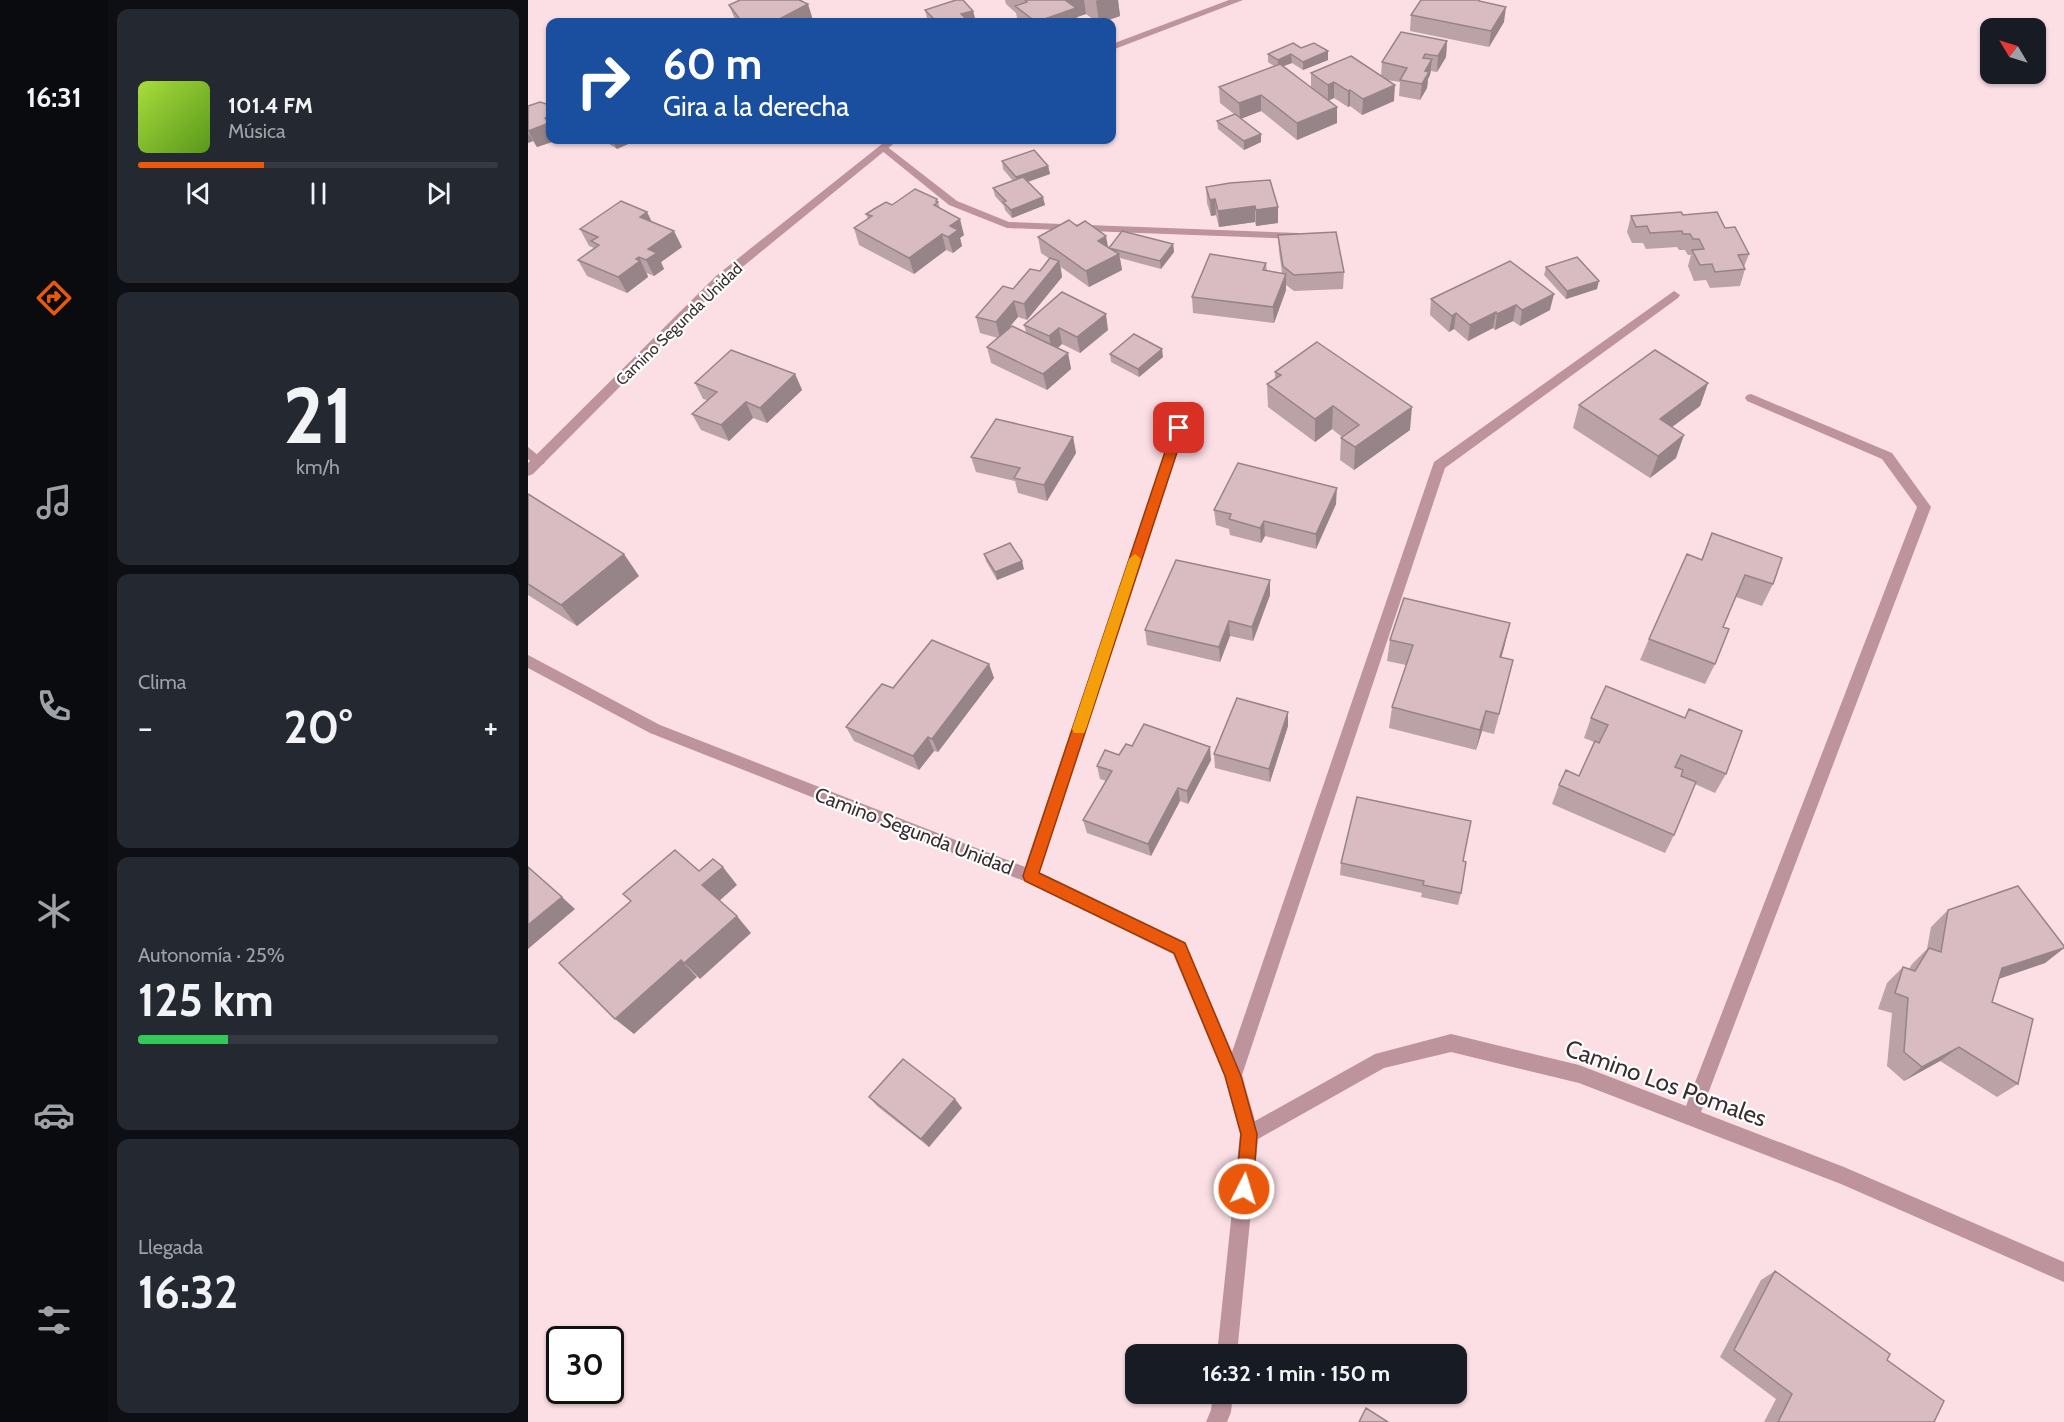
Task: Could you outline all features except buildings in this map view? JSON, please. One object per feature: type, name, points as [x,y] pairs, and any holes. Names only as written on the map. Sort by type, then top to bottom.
[{"type":"street","points":[[1116,46],[1238,0]]},
{"type":"street","points":[[889,144],[953,203],[1007,225],[1317,237]]},
{"type":"street","name":"Camino Segunda Unidad","points":[[528,471],[720,279],[889,144]]},
{"type":"street","points":[[1233,1076],[1439,465],[1674,295]]},
{"type":"street","points":[[1690,1118],[1924,507],[1887,456],[1751,398]]},
{"type":"street","points":[[1030,876],[1179,428]]},
{"type":"street","points":[[528,452],[539,461]]},
{"type":"street","name":"Camino Segunda Unidad","points":[[528,661],[655,729],[1030,876],[1179,948],[1233,1076],[1249,1134],[1228,1344]]},
{"type":"street","name":"Camino Los Pomales","points":[[1249,1134],[1381,1060],[1451,1043],[1579,1074],[1844,1176],[2064,1272]]},
{"type":"street","points":[[1216,1422],[1222,1404]]},
{"type":"slow traffic","points":[[1079,729],[1135,559]]},
{"type":"route","points":[[1179,428],[1030,876],[1179,948],[1233,1076],[1249,1134],[1244,1189]]}]
